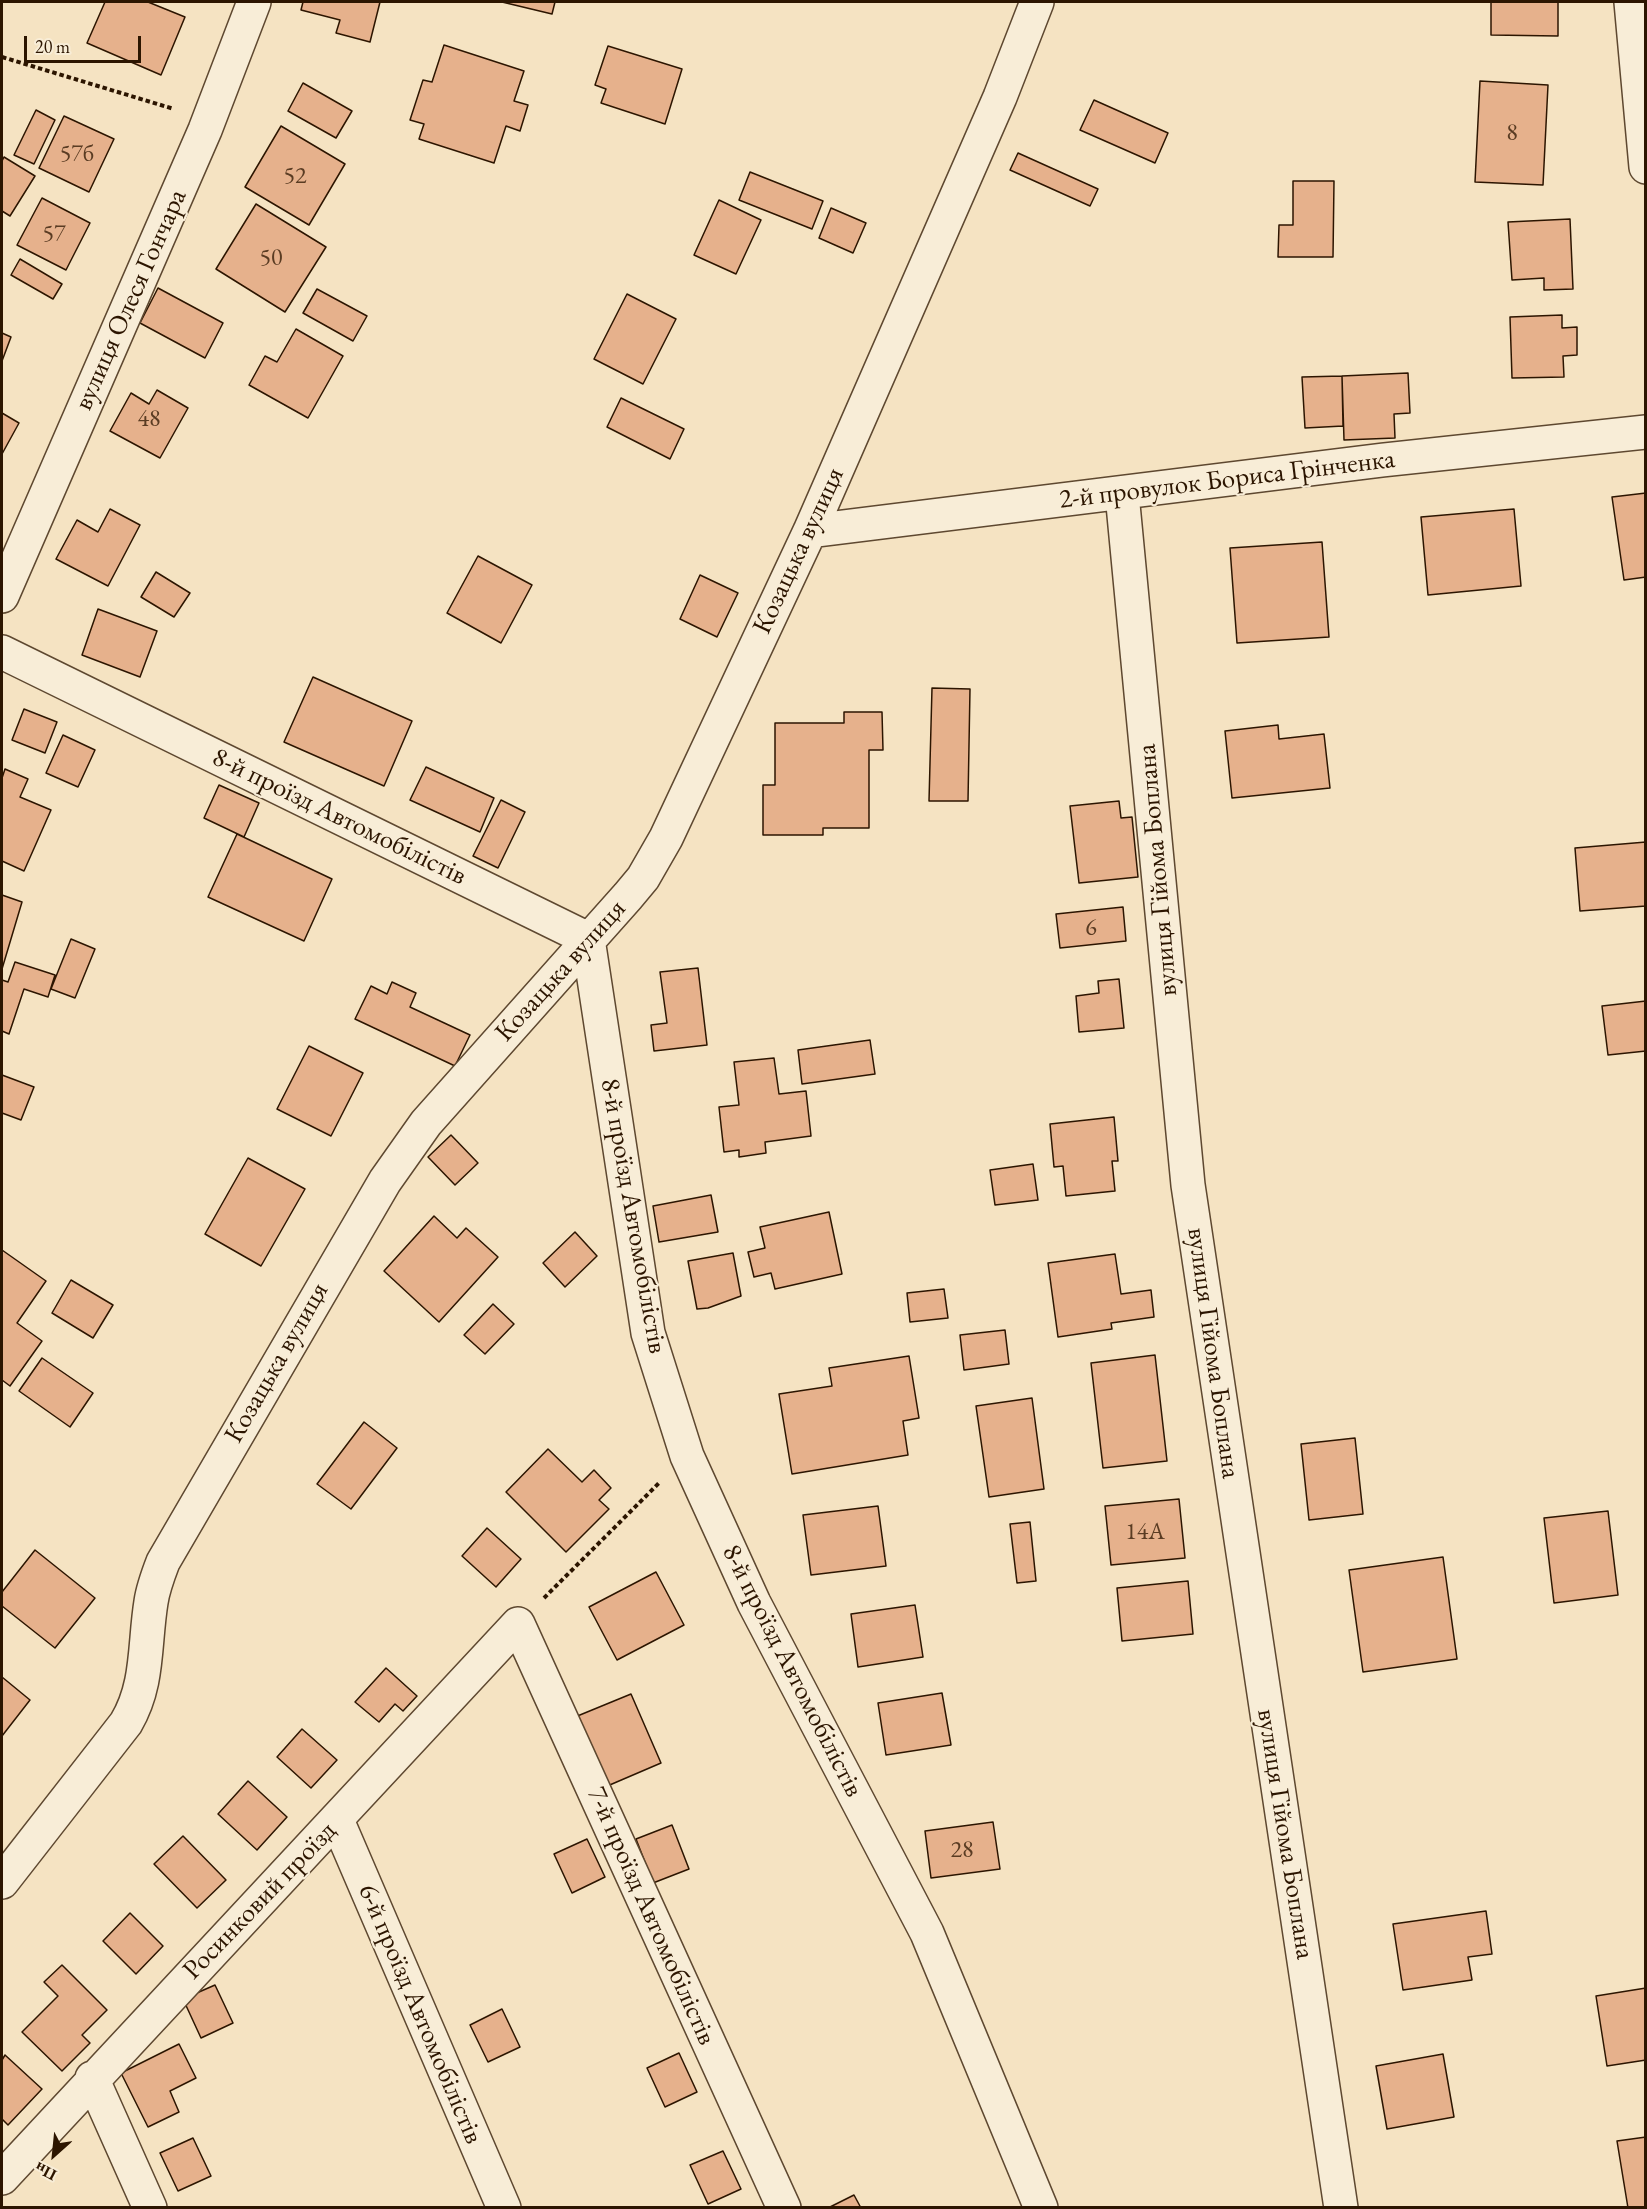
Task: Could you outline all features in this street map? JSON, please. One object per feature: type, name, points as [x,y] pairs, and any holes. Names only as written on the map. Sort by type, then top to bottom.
[{"type":"street","name":"вулиця Олеся Гончара","points":[[2,596],[209,120],[254,2]]},
{"type":"street","name":"Козацька вулиця","points":[[2,1882],[126,1723],[136,1706],[145,1674],[151,1601],[163,1562],[385,1181],[426,1123],[643,878],[666,838],[810,531],[1000,97],[1037,2]]},
{"type":"street","points":[[1631,2],[1646,167]]},
{"type":"street","name":"2-й провулок Бориса Грінченка","points":[[810,531],[1383,460],[1646,432]]},
{"type":"street","name":"вулиця Гійома Боплана","points":[[1122,494],[1188,1185],[1341,2208]]},
{"type":"street","name":"8-й проїзд Автомобілістів","points":[[2,652],[588,939],[648,1333],[687,1456],[754,1603],[927,1933],[1041,2208]]},
{"type":"street","name":"Росинковий проїзд","points":[[2,2178],[92,2078],[337,1820],[518,1624]]},
{"type":"street","name":"7-й проїзд Автомобілістів","points":[[518,1624],[784,2208]]},
{"type":"street","name":"6-й проїзд Автомобілістів","points":[[337,1820],[504,2208]]},
{"type":"street","points":[[92,2078],[150,2208]]},
{"type":"path","points":[[2,57],[209,120]]},
{"type":"path","points":[[518,1624],[687,1456]]},
{"type":"building","points":[[105,2],[148,2],[185,17],[161,75],[87,43]]},
{"type":"building","points":[[303,2],[380,2],[370,42],[336,33],[340,20],[301,10]]},
{"type":"building","points":[[502,2],[555,2],[552,14]]},
{"type":"building","points":[[1491,2],[1558,2],[1558,36],[1491,35]]},
{"type":"building","points":[[444,45],[524,71],[514,101],[528,105],[520,131],[506,126],[494,163],[419,139],[424,124],[410,120],[423,80],[432,82]]},
{"type":"building","points":[[608,46],[682,69],[665,124],[601,103],[606,89],[595,85]]},
{"type":"building","points":[[1480,81],[1548,85],[1543,185],[1475,182]]},
{"type":"building","points":[[303,83],[352,111],[336,138],[288,111]]},
{"type":"building","points":[[1094,100],[1168,133],[1155,163],[1080,130]]},
{"type":"building","points":[[36,110],[55,120],[34,164],[14,155]]},
{"type":"building","points":[[64,116],[114,139],[89,192],[39,168]]},
{"type":"building","points":[[281,126],[345,164],[309,225],[245,187]]},
{"type":"building","points":[[1018,153],[1098,189],[1090,206],[1010,170]]},
{"type":"building","points":[[4,157],[35,176],[10,216],[2,211],[2,161]]},
{"type":"building","points":[[750,172],[823,201],[812,229],[739,200]]},
{"type":"building","points":[[1293,181],[1334,181],[1333,257],[1278,257],[1279,225],[1293,225]]},
{"type":"building","points":[[42,198],[90,223],[66,270],[17,245]]},
{"type":"building","points":[[719,200],[761,220],[736,274],[694,255]]},
{"type":"building","points":[[256,204],[326,247],[285,312],[216,269]]},
{"type":"building","points":[[831,208],[866,223],[853,253],[819,238]]},
{"type":"building","points":[[1570,219],[1573,289],[1544,290],[1544,278],[1512,280],[1508,222]]},
{"type":"building","points":[[20,259],[62,284],[53,299],[11,275]]},
{"type":"building","points":[[158,288],[223,323],[205,358],[140,323]]},
{"type":"building","points":[[317,289],[367,316],[353,341],[303,313]]},
{"type":"building","points":[[627,294],[676,319],[643,384],[594,359]]},
{"type":"building","points":[[1562,315],[1562,328],[1577,327],[1577,355],[1563,356],[1564,377],[1512,378],[1510,317]]},
{"type":"building","points":[[296,329],[343,356],[308,418],[249,385],[265,356],[277,362]]},
{"type":"building","points":[[2,333],[11,337],[2,361]]},
{"type":"building","points":[[1408,373],[1410,413],[1394,414],[1395,438],[1344,440],[1342,376]]},
{"type":"building","points":[[1342,376],[1343,426],[1305,428],[1302,377]]},
{"type":"building","points":[[157,390],[188,408],[160,458],[110,431],[131,393],[149,404]]},
{"type":"building","points":[[621,398],[684,429],[670,459],[607,427]]},
{"type":"building","points":[[2,413],[19,423],[2,454]]},
{"type":"building","points":[[1646,493],[1646,577],[1624,580],[1612,497]]},
{"type":"building","points":[[110,509],[140,525],[108,586],[56,559],[77,520],[98,532]]},
{"type":"building","points":[[1514,509],[1521,586],[1428,595],[1421,517]]},
{"type":"building","points":[[1322,542],[1329,637],[1237,643],[1230,548]]},
{"type":"building","points":[[478,556],[532,585],[501,643],[447,613]]},
{"type":"building","points":[[156,572],[190,593],[174,617],[141,597]]},
{"type":"building","points":[[700,575],[738,593],[717,637],[680,619]]},
{"type":"building","points":[[98,609],[157,631],[140,677],[82,655]]},
{"type":"building","points":[[313,677],[412,721],[384,786],[284,742]]},
{"type":"building","points":[[932,688],[970,689],[968,801],[929,801]]},
{"type":"building","points":[[24,709],[57,722],[45,753],[12,740]]},
{"type":"building","points":[[844,712],[882,712],[883,750],[869,750],[869,828],[823,828],[823,835],[763,835],[763,785],[775,785],[775,723],[844,723]]},
{"type":"building","points":[[1278,725],[1279,739],[1324,734],[1330,788],[1232,798],[1225,731]]},
{"type":"building","points":[[63,735],[95,750],[78,787],[46,773]]},
{"type":"building","points":[[426,767],[494,798],[480,832],[410,800]]},
{"type":"building","points":[[5,769],[28,779],[20,797],[51,810],[24,871],[2,861],[2,778]]},
{"type":"building","points":[[219,785],[259,803],[244,837],[204,818]]},
{"type":"building","points":[[501,800],[525,812],[498,868],[473,856]]},
{"type":"building","points":[[1119,801],[1121,818],[1132,817],[1138,877],[1079,883],[1070,806]]},
{"type":"building","points":[[237,834],[332,879],[304,941],[208,897]]},
{"type":"building","points":[[1646,842],[1646,906],[1580,911],[1575,848]]},
{"type":"building","points":[[2,895],[22,902],[2,969]]},
{"type":"building","points":[[1123,907],[1126,941],[1060,948],[1056,914]]},
{"type":"building","points":[[71,939],[95,949],[75,998],[51,989]]},
{"type":"building","points":[[15,962],[55,975],[48,997],[24,989],[9,1034],[2,1031],[2,980],[8,982]]},
{"type":"building","points":[[698,968],[707,1045],[654,1051],[651,1025],[667,1023],[660,972]]},
{"type":"building","points":[[1119,979],[1124,1028],[1079,1032],[1076,996],[1099,993],[1098,981]]},
{"type":"building","points":[[392,982],[416,993],[410,1007],[470,1035],[455,1066],[355,1019],[371,986],[387,994]]},
{"type":"building","points":[[1646,1001],[1646,1051],[1608,1055],[1602,1006]]},
{"type":"building","points":[[870,1040],[875,1074],[802,1084],[798,1050]]},
{"type":"building","points":[[309,1046],[363,1073],[331,1136],[277,1109]]},
{"type":"building","points":[[774,1058],[779,1094],[806,1091],[811,1136],[765,1142],[766,1153],[739,1157],[739,1150],[724,1152],[719,1107],[739,1105],[734,1062]]},
{"type":"building","points":[[2,1075],[34,1087],[21,1120],[2,1113]]},
{"type":"building","points":[[1114,1117],[1118,1161],[1112,1161],[1115,1191],[1066,1196],[1063,1166],[1054,1167],[1050,1124]]},
{"type":"building","points":[[451,1135],[478,1163],[455,1185],[428,1157]]},
{"type":"building","points":[[248,1158],[305,1189],[261,1266],[205,1234]]},
{"type":"building","points":[[1033,1164],[1038,1200],[995,1205],[990,1170]]},
{"type":"building","points":[[711,1195],[718,1232],[659,1242],[653,1206]]},
{"type":"building","points":[[829,1212],[842,1274],[775,1289],[771,1273],[754,1277],[748,1252],[765,1248],[760,1227]]},
{"type":"building","points":[[434,1216],[457,1238],[466,1228],[498,1257],[439,1322],[384,1271]]},
{"type":"building","points":[[575,1232],[597,1256],[565,1287],[543,1263]]},
{"type":"building","points":[[2,1250],[46,1281],[17,1323],[42,1341],[10,1386],[2,1380]]},
{"type":"building","points":[[733,1253],[741,1296],[708,1308],[697,1309],[688,1261]]},
{"type":"building","points":[[1115,1254],[1121,1294],[1151,1290],[1154,1317],[1111,1323],[1112,1329],[1058,1337],[1048,1263]]},
{"type":"building","points":[[71,1280],[113,1305],[93,1338],[52,1313]]},
{"type":"building","points":[[944,1289],[948,1318],[910,1322],[907,1293]]},
{"type":"building","points":[[493,1304],[514,1324],[485,1354],[464,1335]]},
{"type":"building","points":[[1005,1330],[1009,1364],[964,1370],[960,1335]]},
{"type":"building","points":[[1155,1355],[1167,1461],[1103,1468],[1091,1363]]},
{"type":"building","points":[[909,1356],[919,1418],[903,1421],[908,1455],[792,1474],[779,1394],[832,1386],[829,1368]]},
{"type":"building","points":[[42,1358],[93,1393],[70,1427],[19,1391]]},
{"type":"building","points":[[1032,1398],[1044,1489],[989,1497],[976,1406]]},
{"type":"building","points":[[364,1422],[397,1448],[351,1509],[317,1484]]},
{"type":"building","points":[[1355,1438],[1363,1514],[1309,1520],[1301,1444]]},
{"type":"building","points":[[548,1449],[582,1482],[594,1470],[611,1488],[599,1500],[609,1509],[566,1552],[506,1492]]},
{"type":"building","points":[[1179,1499],[1185,1558],[1111,1565],[1105,1506]]},
{"type":"building","points":[[878,1506],[886,1566],[811,1575],[803,1515]]},
{"type":"building","points":[[1608,1511],[1618,1595],[1554,1603],[1544,1518]]},
{"type":"building","points":[[1030,1522],[1036,1581],[1017,1583],[1010,1524]]},
{"type":"building","points":[[487,1528],[521,1559],[496,1587],[462,1556]]},
{"type":"building","points":[[35,1550],[95,1598],[55,1648],[2,1606],[2,1592]]},
{"type":"building","points":[[1443,1557],[1457,1659],[1363,1672],[1349,1570]]},
{"type":"building","points":[[656,1572],[684,1625],[617,1660],[589,1607]]},
{"type":"building","points":[[1188,1581],[1193,1634],[1122,1641],[1117,1588]]},
{"type":"building","points":[[915,1605],[923,1657],[858,1667],[851,1614]]},
{"type":"building","points":[[386,1668],[417,1696],[403,1711],[395,1704],[379,1722],[355,1702]]},
{"type":"building","points":[[2,1677],[30,1700],[2,1736]]},
{"type":"building","points":[[942,1693],[951,1745],[886,1755],[878,1703]]},
{"type":"building","points":[[631,1694],[661,1763],[605,1787],[575,1717]]},
{"type":"building","points":[[302,1729],[337,1760],[311,1788],[277,1757]]},
{"type":"building","points":[[248,1781],[287,1817],[257,1850],[218,1814]]},
{"type":"building","points":[[993,1822],[1000,1869],[931,1878],[925,1831]]},
{"type":"building","points":[[672,1825],[689,1869],[653,1883],[636,1839]]},
{"type":"building","points":[[183,1836],[226,1880],[197,1908],[154,1864]]},
{"type":"building","points":[[587,1839],[605,1877],[572,1893],[554,1854]]},
{"type":"building","points":[[1486,1911],[1492,1954],[1468,1957],[1472,1980],[1403,1990],[1393,1924]]},
{"type":"building","points":[[130,1913],[163,1946],[136,1974],[103,1941]]},
{"type":"building","points":[[62,1965],[107,2010],[82,2035],[90,2043],[62,2071],[22,2032],[58,1996],[44,1982]]},
{"type":"building","points":[[215,1985],[233,2023],[201,2038],[183,1999]]},
{"type":"building","points":[[1646,1988],[1646,2060],[1607,2066],[1596,1996]]},
{"type":"building","points":[[502,2009],[520,2047],[488,2062],[470,2025]]},
{"type":"building","points":[[179,2044],[196,2078],[170,2091],[179,2112],[148,2127],[121,2073]]},
{"type":"building","points":[[679,2053],[697,2092],[665,2107],[647,2068]]},
{"type":"building","points":[[1443,2054],[1454,2117],[1387,2129],[1376,2066]]},
{"type":"building","points":[[5,2055],[42,2089],[8,2125],[2,2119],[2,2060]]},
{"type":"building","points":[[1646,2137],[1646,2208],[1628,2208],[1617,2141]]},
{"type":"building","points":[[193,2138],[211,2176],[178,2191],[160,2153]]},
{"type":"building","points":[[723,2151],[741,2189],[708,2204],[690,2165]]},
{"type":"building","points":[[854,2195],[861,2208],[828,2208]]}]
